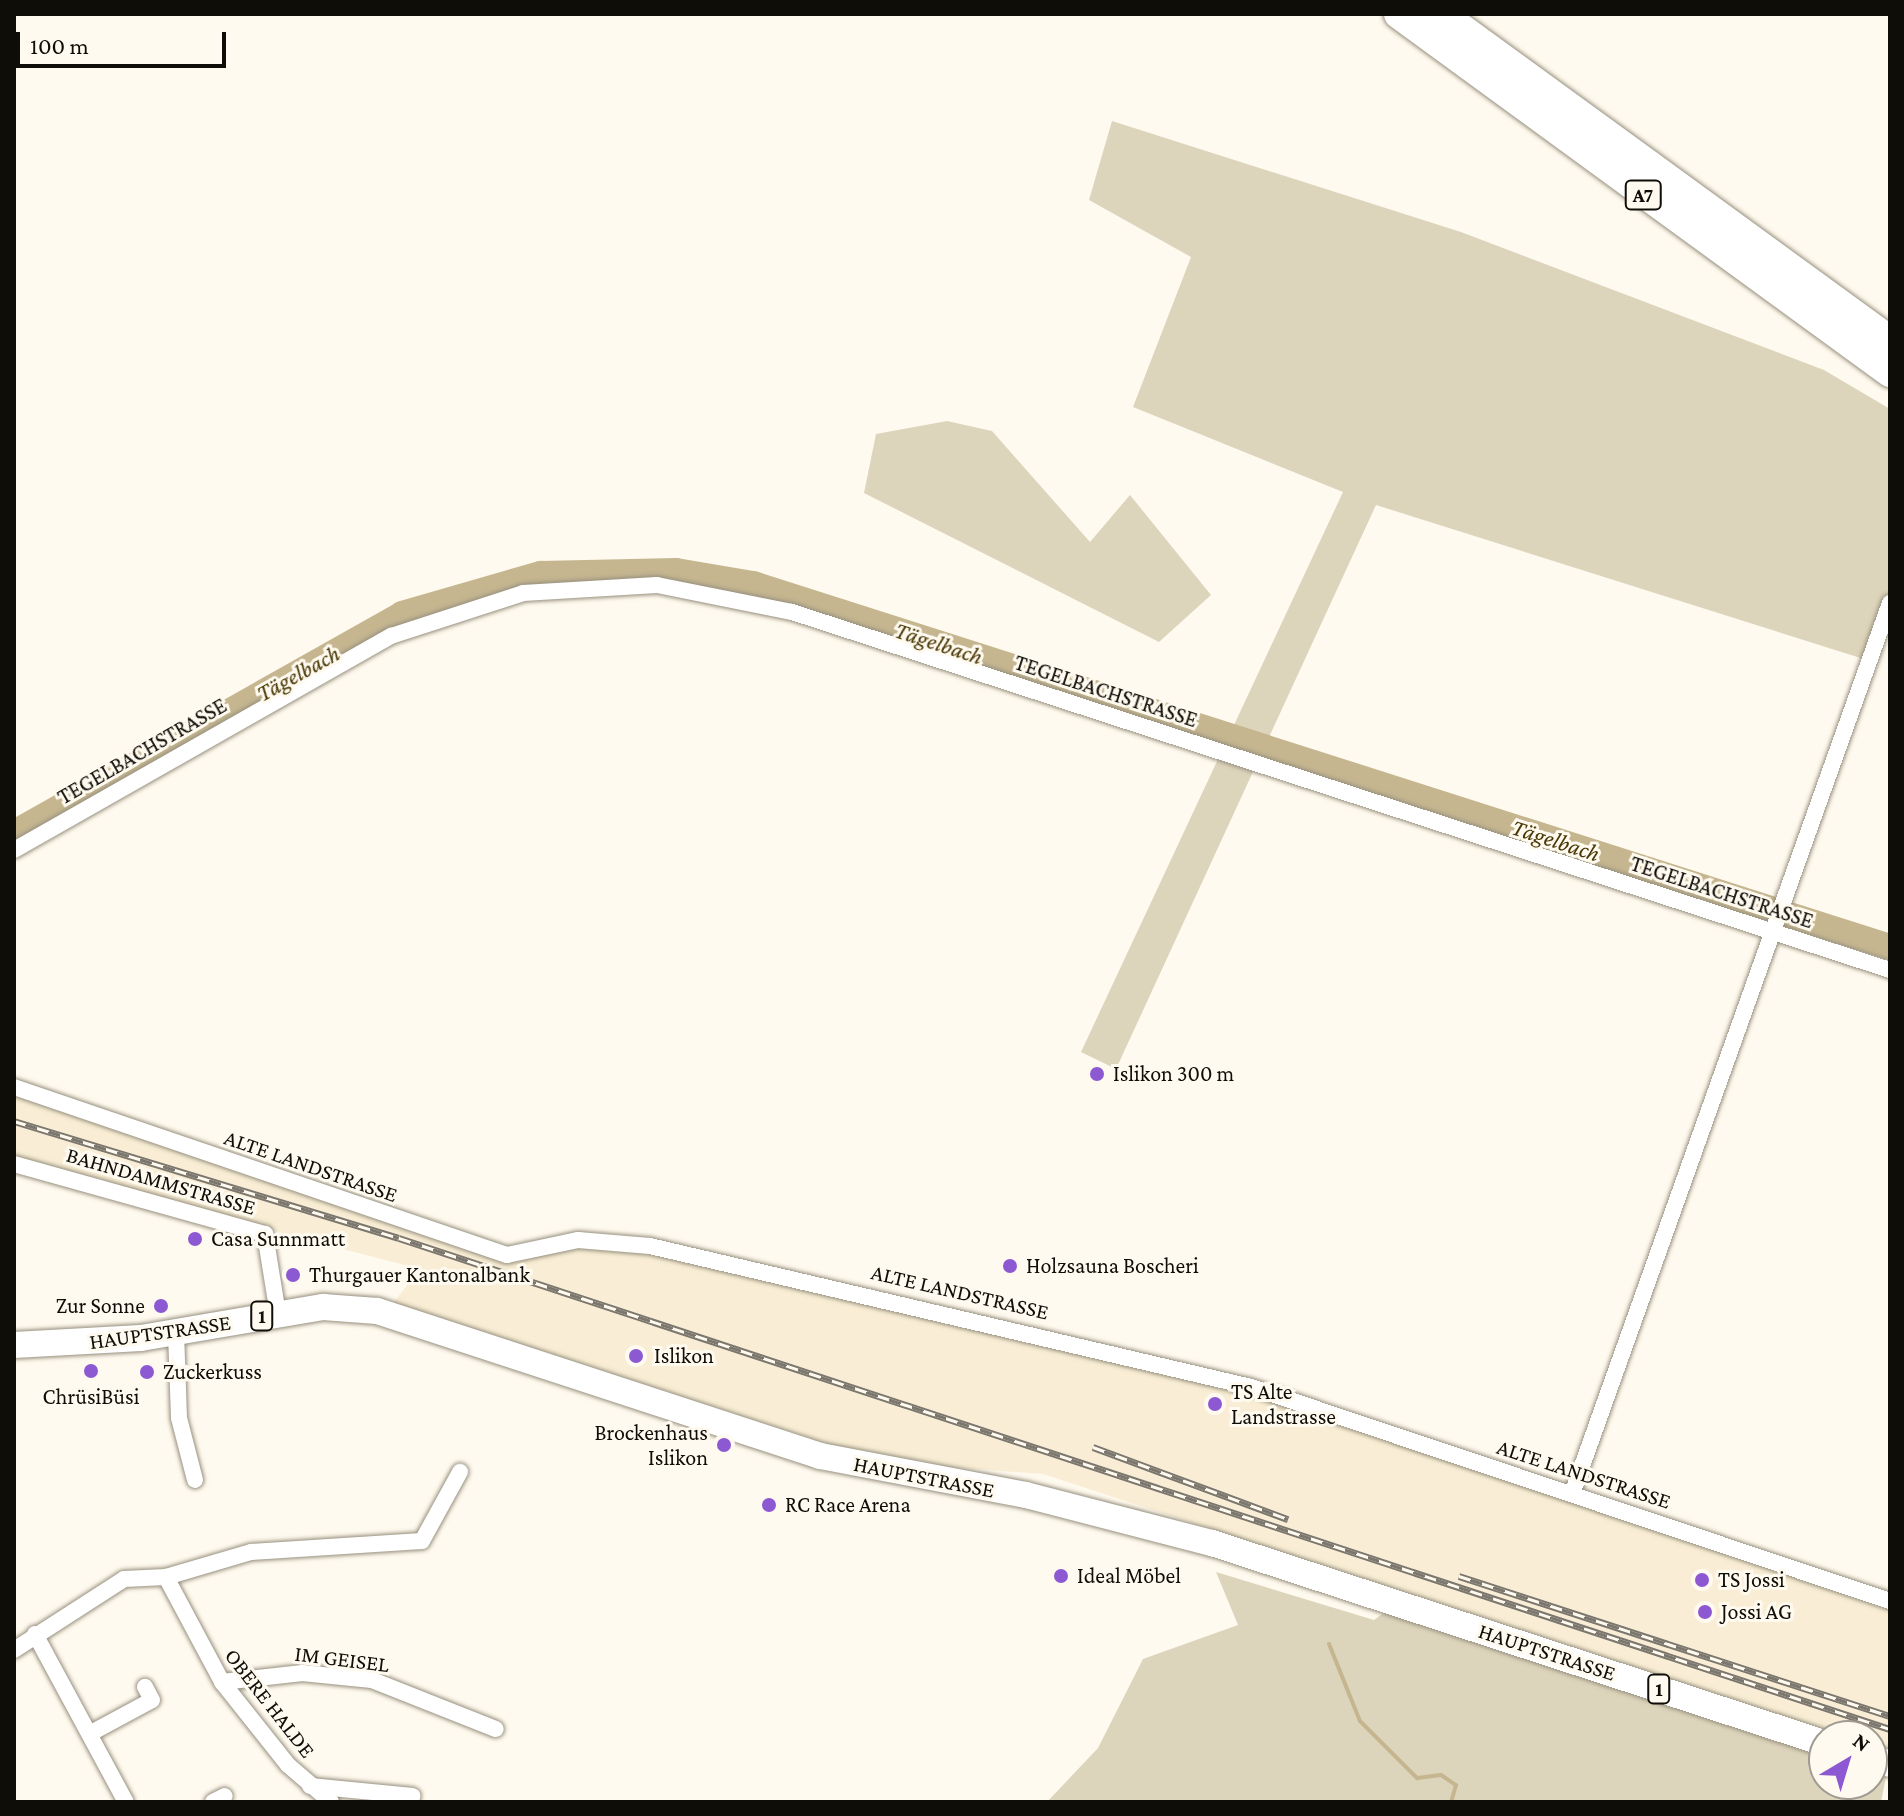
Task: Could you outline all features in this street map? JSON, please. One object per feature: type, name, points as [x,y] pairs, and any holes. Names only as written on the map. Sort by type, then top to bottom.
[{"type":"highway","name":"A7","points":[[1399,14],[1890,372]]},
{"type":"highway","name":"A7","points":[[1441,14],[1890,341]]},
{"type":"main road","name":"HAUPTSTRASSE","points":[[14,1345],[176,1332],[278,1314],[377,1311],[820,1456],[1026,1495],[1210,1542],[1808,1738]]},
{"type":"street","name":"TEGELBACHSTRASSE","points":[[14,850],[391,636],[523,593],[657,585],[792,612],[1778,927],[1890,970]]},
{"type":"street","points":[[1572,1494],[1787,902],[1890,603]]},
{"type":"street","name":"ALTE LANDSTRASSE","points":[[14,1087],[477,1247],[523,1254],[587,1241],[721,1260],[1251,1387],[1890,1601]]},
{"type":"street","name":"BAHNDAMMSTRASSE","points":[[14,1164],[265,1234],[278,1314]]},
{"type":"street","points":[[176,1332],[178,1415],[195,1480]]},
{"type":"street","points":[[14,1650],[124,1579],[166,1577],[251,1552],[422,1541],[433,1533],[460,1472]]},
{"type":"street","name":"OBERE HALDE","points":[[166,1577],[222,1682],[310,1786],[331,1802]]},
{"type":"street","points":[[35,1634],[126,1802]]},
{"type":"street","name":"IM GEISEL","points":[[222,1682],[302,1673],[372,1680],[496,1729]]},
{"type":"street","points":[[91,1733],[152,1700],[145,1687]]},
{"type":"street","points":[[310,1786],[413,1796]]},
{"type":"shaded area","points":[[1112,121],[1461,232],[1824,370],[1890,409],[1890,603],[1870,661],[1376,505],[1116,1069],[1081,1052],[1343,492],[1133,407],[1191,257],[1089,200]]},
{"type":"shaded area","points":[[947,421],[992,431],[1090,542],[1130,495],[1211,595],[1159,642],[864,493],[876,434]]},
{"type":"shaded area","points":[[14,1087],[507,1255],[578,1240],[650,1246],[1251,1387],[1890,1601],[1890,1751],[1888,1720],[1808,1720],[1808,1724],[1043,1474],[922,1465],[829,1444],[393,1303],[420,1269],[14,1164]]},
{"type":"shaded area","points":[[1216,1572],[1374,1620],[1385,1612],[1808,1751],[1808,1800],[1881,1802],[1047,1802],[1098,1748],[1143,1659],[1238,1625]]},
{"type":"waterway","name":"Tägelbach","points":[[14,833],[402,614],[541,574],[676,571],[753,584],[1890,947]]},
{"type":"waterway","points":[[1329,1644],[1360,1721],[1417,1778],[1441,1775],[1456,1785],[1451,1802]]},
{"type":"railway","points":[[14,1121],[399,1238],[1890,1729]]},
{"type":"railway","points":[[1093,1447],[1288,1519]]},
{"type":"railway","points":[[1459,1576],[1890,1716]]},
{"type":"place","name":"Islikon 300 m","points":[[1097,1074]]},
{"type":"place","name":"Casa Sunnmatt","points":[[195,1239]]},
{"type":"place","name":"Holzsauna Boscheri","points":[[1010,1266]]},
{"type":"place","name":"Thurgauer Kantonalbank","points":[[293,1275]]},
{"type":"place","name":"Zur Sonne","points":[[161,1306]]},
{"type":"place","name":"Islikon","points":[[636,1356]]},
{"type":"place","name":"ChrüsiBüsi","points":[[91,1371]]},
{"type":"place","name":"Zuckerkuss","points":[[147,1372]]},
{"type":"place","name":"TS Alte Landstrasse","points":[[1215,1404]]},
{"type":"place","name":"Brockenhaus Islikon","points":[[724,1445]]},
{"type":"place","name":"RC Race Arena","points":[[769,1505]]},
{"type":"place","name":"Ideal Möbel","points":[[1061,1576]]},
{"type":"place","name":"TS Jossi","points":[[1702,1580]]},
{"type":"place","name":"Jossi AG","points":[[1705,1612]]}]
